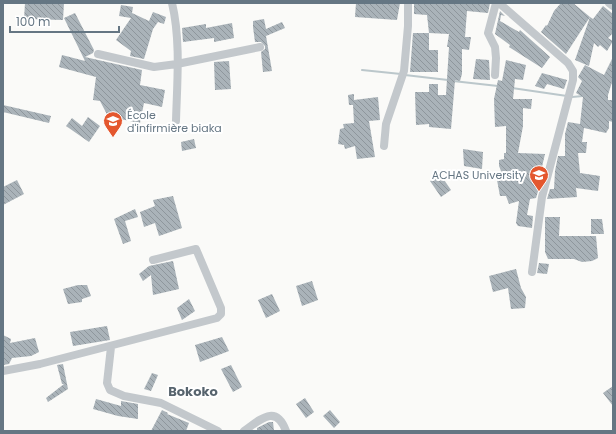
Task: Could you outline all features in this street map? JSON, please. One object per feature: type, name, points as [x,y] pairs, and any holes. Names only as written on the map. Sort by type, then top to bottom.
[{"type":"street","points":[[172,3],[177,64],[176,121]]},
{"type":"street","points":[[384,146],[386,124],[404,71],[408,26],[408,3]]},
{"type":"street","points":[[495,75],[495,47],[488,33],[496,3]]},
{"type":"street","points":[[499,3],[568,63],[573,71],[573,80],[542,197],[532,272]]},
{"type":"street","points":[[609,3],[613,6]]},
{"type":"street","points":[[98,54],[154,67],[177,64],[260,47]]},
{"type":"street","points":[[3,371],[111,347],[217,318],[221,314],[221,308],[196,249],[152,260]]},
{"type":"street","points":[[111,347],[107,383],[110,390],[124,396],[161,403],[218,431]]},
{"type":"street","points":[[244,431],[263,417],[271,415],[278,416],[282,420],[286,431]]},
{"type":"building","points":[[25,3],[64,3],[63,20],[24,19]]},
{"type":"building","points":[[356,3],[400,3],[397,20],[355,17]]},
{"type":"building","points":[[414,3],[490,3],[488,13],[467,11],[465,37],[471,37],[469,50],[462,49],[462,74],[460,81],[455,80],[451,129],[429,127],[429,124],[416,125],[415,92],[429,92],[429,84],[438,84],[438,95],[446,95],[449,47],[447,47],[449,34],[429,33],[427,15],[414,14]]},
{"type":"building","points":[[561,3],[573,3],[590,17],[566,54],[541,32],[546,25],[547,26],[554,11]]},
{"type":"building","points":[[121,5],[133,7],[132,13],[149,21],[153,12],[166,17],[164,24],[158,22],[153,29],[144,59],[130,56],[131,51],[116,40],[131,18],[119,16]]},
{"type":"building","points":[[603,6],[613,14],[613,33],[608,38],[613,41],[607,51],[600,45],[598,47],[594,43],[589,66],[575,60],[590,17],[593,19]]},
{"type":"building","points":[[500,11],[505,16],[501,15],[500,21],[519,32],[520,30],[550,57],[542,68],[509,47],[510,45],[495,34]]},
{"type":"building","points":[[75,13],[94,50],[93,53],[85,57],[142,70],[140,85],[165,90],[162,107],[144,103],[140,123],[120,119],[118,126],[112,124],[100,101],[93,100],[96,77],[59,67],[62,55],[85,61],[64,18]]},
{"type":"building","points":[[264,19],[266,29],[282,22],[285,28],[266,36],[272,71],[263,72],[261,52],[265,49],[265,46],[261,42],[255,42],[253,21]]},
{"type":"building","points":[[232,23],[234,38],[214,42],[214,38],[183,42],[182,28],[206,24],[206,28]]},
{"type":"building","points":[[413,33],[429,33],[429,50],[438,50],[438,72],[410,72]]},
{"type":"building","points":[[613,57],[613,79],[608,100],[613,100],[613,122],[609,121],[609,128],[606,133],[584,128],[582,142],[587,142],[586,153],[578,153],[580,173],[600,176],[598,191],[576,188],[577,197],[547,199],[550,189],[554,189],[558,156],[565,156],[565,134],[568,122],[580,124],[583,97],[576,93],[582,81],[578,77],[585,65],[604,75]]},
{"type":"building","points":[[476,59],[489,60],[490,80],[473,79]]},
{"type":"building","points":[[506,60],[526,65],[523,80],[515,79],[513,99],[532,99],[531,109],[523,108],[523,126],[518,153],[545,154],[540,171],[541,181],[536,198],[530,199],[527,215],[533,216],[532,228],[518,226],[516,223],[519,201],[509,204],[506,196],[500,196],[497,180],[503,176],[499,166],[499,160],[504,159],[504,153],[506,153],[506,126],[495,127],[494,99],[498,80],[502,81]]},
{"type":"building","points":[[229,61],[231,89],[215,90],[214,62]]},
{"type":"building","points":[[542,73],[567,80],[564,89],[547,84],[544,89],[535,86]]},
{"type":"building","points":[[354,94],[354,100],[378,97],[380,120],[369,121],[375,157],[357,159],[355,146],[345,149],[344,145],[338,144],[340,129],[344,128],[343,124],[354,123],[353,105],[349,105],[348,95]]},
{"type":"building","points":[[3,105],[51,116],[49,123],[3,112]]},
{"type":"building","points":[[88,117],[100,126],[89,142],[66,126],[72,118],[82,126]]},
{"type":"building","points":[[194,139],[196,148],[182,151],[181,142]]},
{"type":"building","points":[[463,149],[483,152],[482,169],[464,166]]},
{"type":"building","points":[[440,174],[451,190],[441,197],[430,181]]},
{"type":"building","points":[[17,180],[24,194],[3,205],[3,187]]},
{"type":"building","points":[[173,196],[182,228],[159,236],[155,223],[144,227],[140,212],[155,206],[153,200]]},
{"type":"building","points":[[135,209],[138,217],[125,221],[131,241],[123,244],[114,219]]},
{"type":"building","points":[[545,217],[560,217],[559,236],[596,236],[598,258],[592,261],[582,262],[574,259],[548,259],[545,252]]},
{"type":"building","points":[[591,219],[602,219],[604,234],[591,234]]},
{"type":"building","points":[[173,261],[179,289],[153,295],[151,275],[143,281],[139,274],[149,266]]},
{"type":"building","points":[[539,263],[549,264],[547,274],[537,273]]},
{"type":"building","points":[[516,269],[521,288],[526,297],[525,308],[511,309],[508,288],[493,292],[489,276]]},
{"type":"building","points":[[312,281],[318,300],[302,306],[296,286]]},
{"type":"building","points":[[78,285],[87,285],[91,296],[82,299],[82,302],[68,304],[63,289]]},
{"type":"building","points":[[272,294],[280,311],[266,318],[258,300]]},
{"type":"building","points":[[189,299],[195,311],[182,320],[177,308]]},
{"type":"building","points":[[107,326],[110,340],[73,346],[70,332]]},
{"type":"building","points":[[3,335],[11,339],[10,343],[35,338],[39,352],[31,356],[12,358],[9,364],[3,365]]},
{"type":"building","points":[[222,337],[229,351],[200,362],[195,345]]},
{"type":"building","points":[[63,364],[68,389],[48,402],[46,398],[64,384],[62,384],[57,365]]},
{"type":"building","points":[[231,365],[242,387],[233,392],[221,369]]},
{"type":"building","points":[[152,373],[158,375],[151,391],[144,389]]},
{"type":"building","points":[[613,386],[613,406],[603,393]]},
{"type":"building","points":[[305,398],[314,412],[306,418],[296,404]]},
{"type":"building","points":[[96,399],[121,406],[121,401],[138,404],[138,419],[118,416],[93,409]]},
{"type":"building","points":[[162,410],[168,413],[167,414],[189,423],[186,431],[151,431]]},
{"type":"building","points":[[330,410],[340,422],[334,428],[323,416]]},
{"type":"building","points":[[269,422],[273,422],[274,431],[257,431],[257,428]]},
{"type":"waterway","points":[[362,70],[401,74]]},
{"type":"waterway","points":[[405,75],[448,80]]},
{"type":"waterway","points":[[453,81],[498,86]]},
{"type":"waterway","points":[[512,88],[567,96]]},
{"type":"waterway","points":[[572,97],[583,96]]},
{"type":"place","name":"École d'infirmière biaka","points":[[113,138]]},
{"type":"place","name":"ACHAS University","points":[[539,192]]},
{"type":"district","name":"Bokoko","points":[[193,391]]}]
